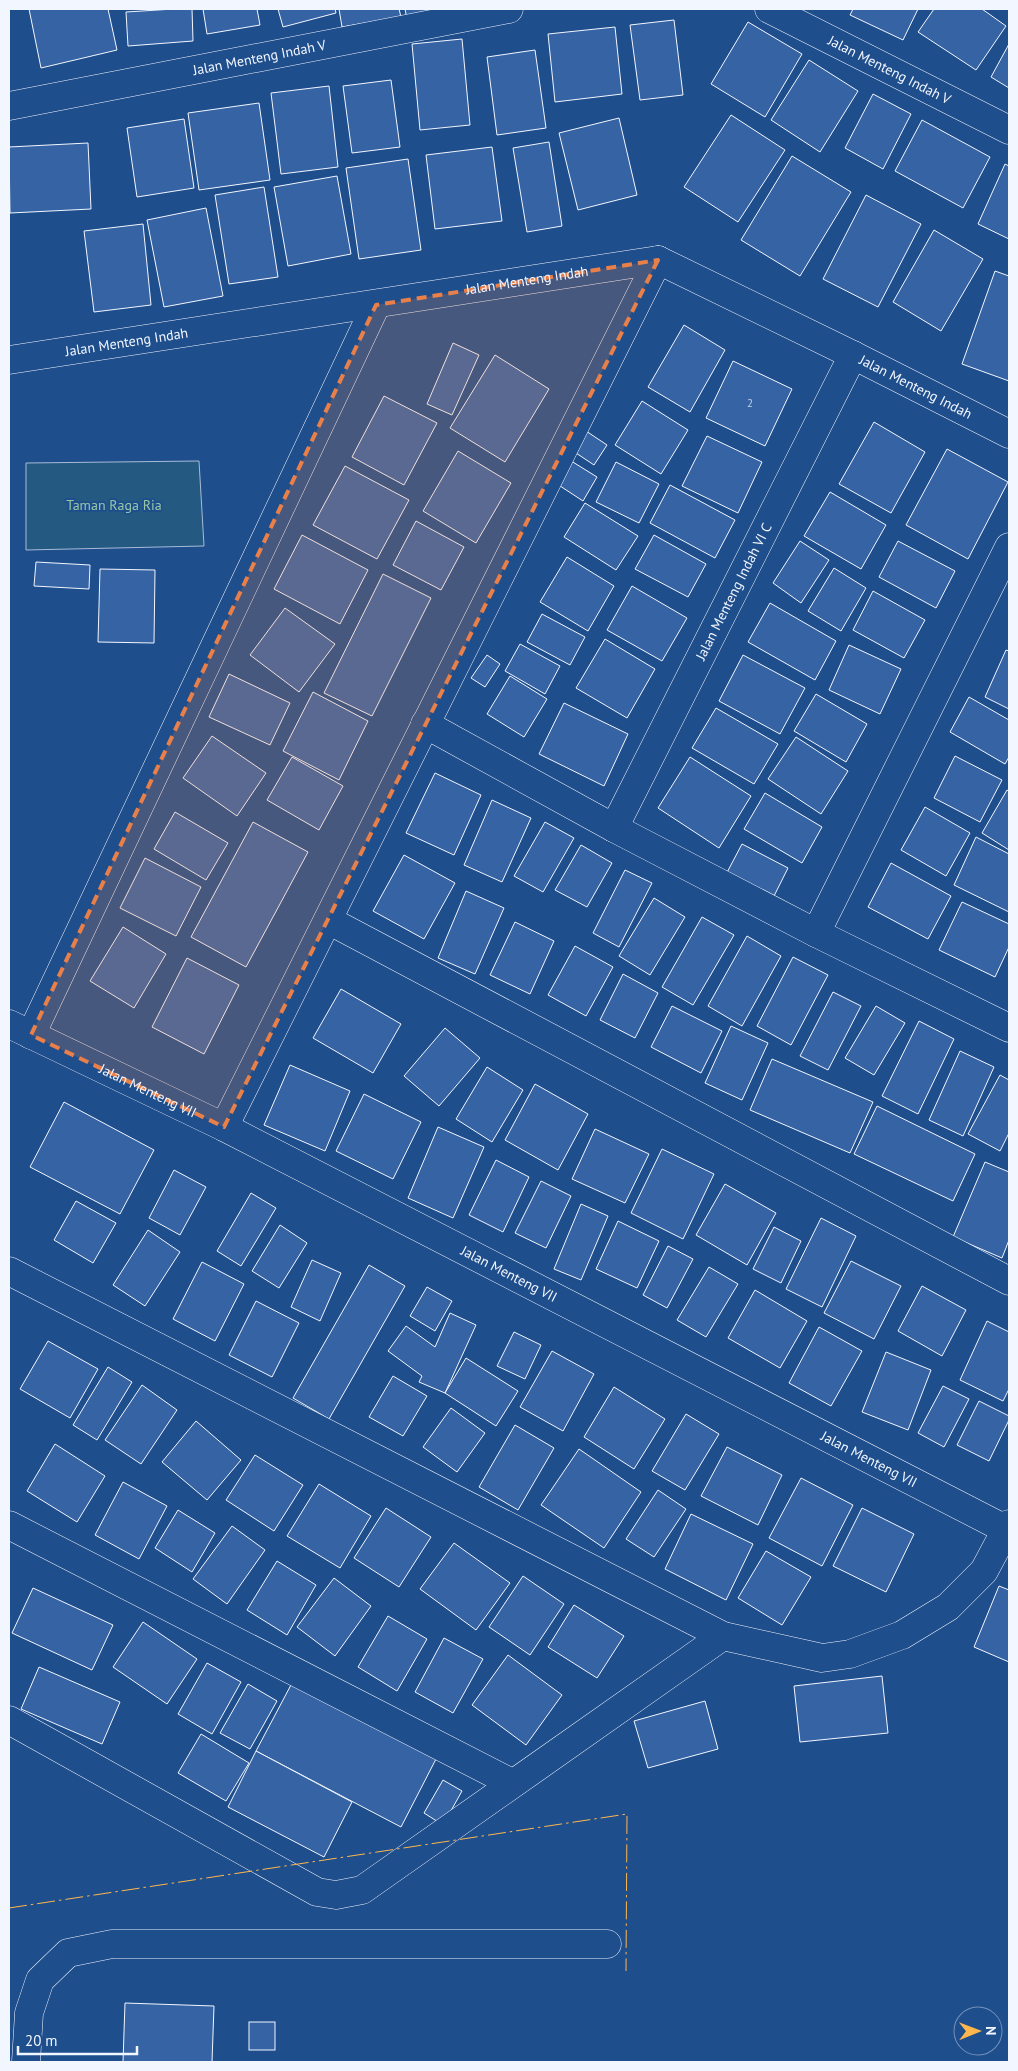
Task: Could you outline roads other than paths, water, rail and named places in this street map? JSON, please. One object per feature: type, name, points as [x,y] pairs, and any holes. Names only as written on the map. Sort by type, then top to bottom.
[{"type":"street","name":"Jalan Menteng Indah V","points":[[9,106],[509,9]]},
{"type":"street","name":"Jalan Menteng Indah V","points":[[769,9],[1009,130]]},
{"type":"street","name":"Jalan Menteng Indah","points":[[9,360],[376,305],[658,260],[1009,434]]},
{"type":"street","points":[[224,1127],[658,260]]},
{"type":"street","points":[[20,1030],[376,305]]},
{"type":"street","name":"Jalan Menteng Indah VI C","points":[[614,828],[853,355]]},
{"type":"street","points":[[816,932],[1009,547]]},
{"type":"street","points":[[425,724],[614,828],[816,932],[1007,1021]]},
{"type":"street","points":[[328,920],[1009,1281]]},
{"type":"street","name":"Jalan Menteng VII","points":[[20,1030],[224,1127],[1008,1528]]},
{"type":"street","points":[[9,1271],[723,1636],[822,1658],[850,1654],[902,1635],[948,1606],[984,1571],[1008,1528]]},
{"type":"street","points":[[9,1525],[512,1783]]},
{"type":"street","points":[[9,1720],[317,1892],[336,1895],[362,1890],[723,1636]]},
{"type":"street","points":[[26,2062],[29,2013],[40,1980],[68,1953],[112,1944],[607,1944]]},
{"type":"park label","name":"Taman Raga Ria","points":[[114,505]]}]
